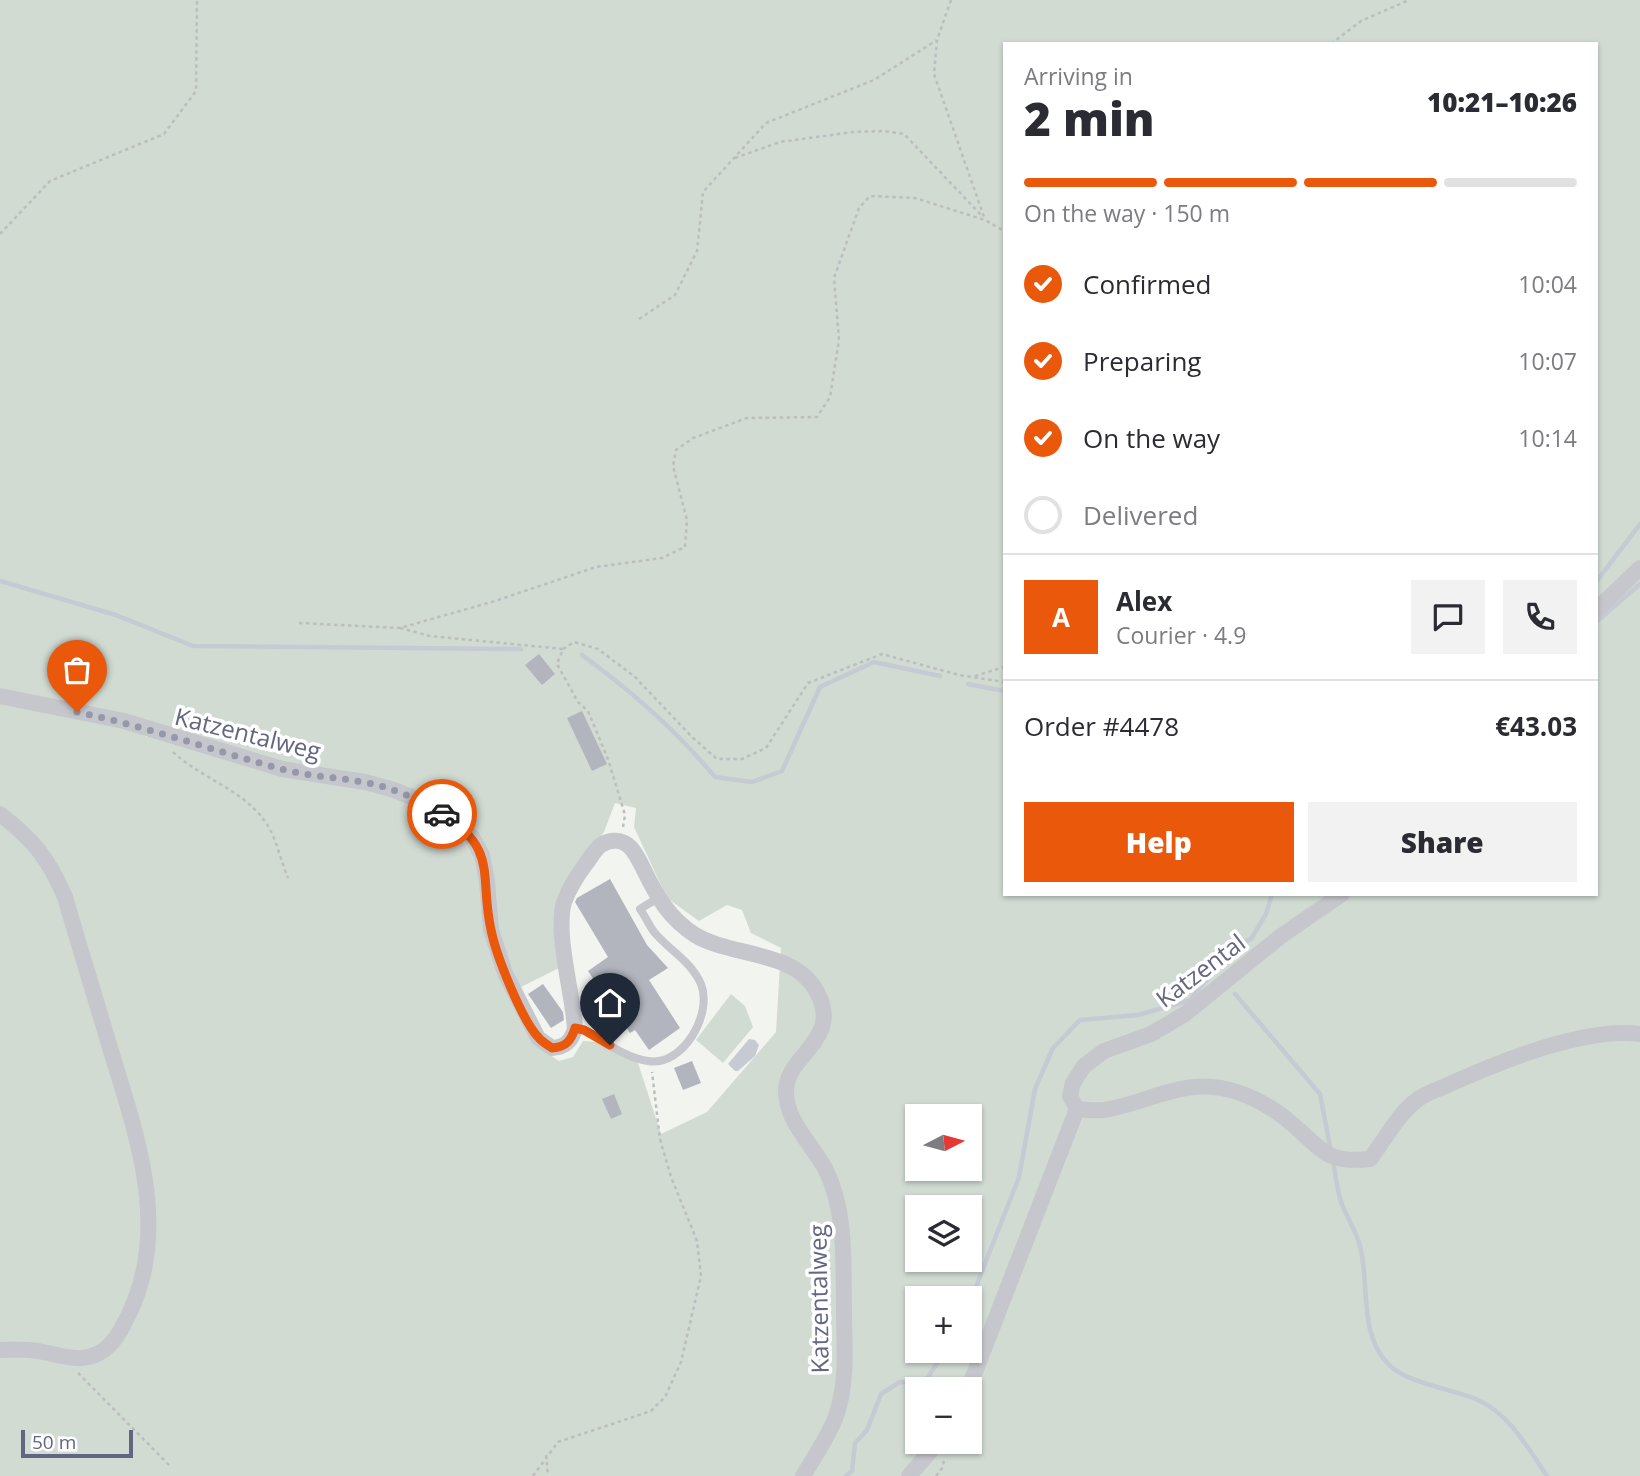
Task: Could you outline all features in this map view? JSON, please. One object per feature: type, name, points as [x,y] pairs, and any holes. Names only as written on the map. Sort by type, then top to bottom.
[{"type":"street","points":[[1598,608],[1640,568]]},
{"type":"street","name":"Katzentalweg","points":[[0,696],[124,721],[169,737],[282,769],[365,782],[422,801],[472,837],[482,855],[491,930],[505,973],[538,1038],[552,1048],[563,1047],[572,1039],[575,1028]]},
{"type":"street","points":[[0,814],[26,834],[52,867],[65,897],[138,1141],[147,1182],[149,1225],[142,1276],[134,1305],[114,1341],[102,1352],[82,1360],[40,1351],[0,1350]]},
{"type":"street","points":[[575,1028],[564,946],[564,903],[575,878],[598,847],[607,842],[620,841]]},
{"type":"street","name":"Katzentalweg","points":[[620,841],[629,846],[635,854],[658,898],[678,923],[697,936],[723,947],[783,963],[797,971],[811,982],[823,1006],[823,1024],[814,1044],[790,1075],[786,1088],[787,1109],[826,1171],[839,1210],[844,1243],[845,1374],[836,1416],[803,1476]]},
{"type":"street","name":"Katzental","points":[[1077,1109],[1070,1096],[1073,1083],[1084,1066],[1104,1051],[1151,1034],[1185,1014],[1281,936],[1339,896]]},
{"type":"street","points":[[973,1377],[1077,1109],[1102,1111],[1166,1091],[1207,1086],[1241,1093],[1268,1107],[1291,1122],[1328,1154],[1350,1161],[1370,1159],[1399,1119],[1417,1100],[1523,1054],[1590,1037],[1629,1032],[1640,1034]]},
{"type":"street","points":[[909,1476],[928,1454]]},
{"type":"lane","points":[[575,1028],[650,1062],[667,1057],[686,1046],[697,1028],[704,1007],[702,986],[681,956],[655,933],[640,909],[658,898]]},
{"type":"path","points":[[0,234],[50,181],[164,134],[196,91],[197,0]]},
{"type":"path","points":[[951,0],[937,40],[934,74],[985,220]]},
{"type":"path","points":[[1334,42],[1361,21],[1409,0]]},
{"type":"path","points":[[639,319],[675,295],[697,251],[704,192],[766,123],[874,80],[937,40]]},
{"type":"path","points":[[733,159],[780,142],[853,132],[883,131],[904,134],[985,220]]},
{"type":"path","points":[[400,628],[495,601],[596,567],[662,558],[685,547],[687,520],[673,466],[676,450],[693,438],[747,418],[817,417],[830,397],[839,340],[834,278],[859,208],[870,197],[915,198],[985,220],[1003,230]]},
{"type":"path","points":[[299,623],[400,628],[429,636],[563,649]]},
{"type":"path","points":[[620,841],[625,815],[608,759],[588,711],[578,702],[557,664],[563,649],[574,642],[598,649],[634,676],[692,737],[718,758],[742,760],[766,748],[808,683],[882,654],[971,677],[1003,682]]},
{"type":"path","points":[[971,677],[1003,667]]},
{"type":"path","points":[[169,737],[168,748],[184,763],[244,799],[268,826],[288,878]]},
{"type":"path","points":[[533,1476],[558,1442],[651,1411],[665,1398],[681,1362],[701,1276],[697,1241],[671,1177],[660,1139],[650,1062]]},
{"type":"path","points":[[67,1357],[67,1363],[103,1395],[136,1434],[170,1466]]},
{"type":"path","points":[[546,1455],[548,1476]]},
{"type":"shaded area","points":[[0,0],[1640,0],[1640,1476],[0,1476],[0,701],[121,724],[147,737],[146,721],[0,693]],"holes":[[[615,803],[636,808],[634,827],[667,898],[699,921],[727,905],[742,910],[751,933],[781,948],[776,1032],[707,1112],[661,1134],[638,1063],[597,1042],[583,1041],[573,1057],[559,1061],[537,1046],[509,993],[563,966],[573,877],[604,832]]]},
{"type":"shaded area","points":[[731,994],[745,1006],[753,1027],[723,1063],[696,1040]]},
{"type":"shaded area","points":[[749,1039],[755,1040],[759,1045],[755,1056],[735,1071],[728,1064]]},
{"type":"building","points":[[539,654],[555,674],[542,685],[525,665]]},
{"type":"building","points":[[582,711],[607,764],[592,771],[567,718]]},
{"type":"building","points":[[610,879],[647,945],[668,968],[649,980],[680,1028],[649,1050],[635,1030],[630,1033],[588,971],[608,957],[575,902],[577,898]]},
{"type":"building","points":[[543,984],[563,1012],[564,1020],[551,1028],[528,994]]},
{"type":"building","points":[[692,1061],[701,1083],[683,1090],[674,1068]]},
{"type":"building","points":[[614,1094],[622,1114],[611,1119],[602,1099]]},
{"type":"waterway","points":[[1598,579],[1640,524]]},
{"type":"waterway","points":[[0,581],[116,615],[193,646],[521,649]]},
{"type":"waterway","points":[[1598,620],[1640,584]]},
{"type":"waterway","points":[[582,655],[653,712],[715,777],[752,782],[782,771],[820,687],[874,662],[940,676]]},
{"type":"waterway","points":[[968,684],[1003,691]]},
{"type":"waterway","points":[[976,1286],[1019,1177],[1035,1089],[1053,1048],[1080,1020],[1138,1015],[1190,1000],[1211,974],[1222,949],[1251,939],[1266,914],[1271,896]]},
{"type":"waterway","points":[[1235,994],[1320,1094],[1331,1152]]},
{"type":"waterway","points":[[1333,1160],[1341,1202],[1360,1246],[1366,1307],[1372,1338],[1379,1352],[1388,1364],[1406,1376],[1488,1405],[1517,1432],[1547,1476]]},
{"type":"waterway","points":[[846,1476],[852,1471],[855,1443],[867,1430],[881,1394],[900,1382],[924,1383],[937,1363]]},
{"type":"way so far","points":[[77,712],[124,721],[169,737],[282,769],[365,782],[394,790],[422,801],[442,814]]},
{"type":"route","points":[[442,814],[472,837],[482,855],[491,930],[505,973],[538,1038],[552,1048],[563,1047],[572,1039],[575,1028],[584,1030],[610,1045]]}]
